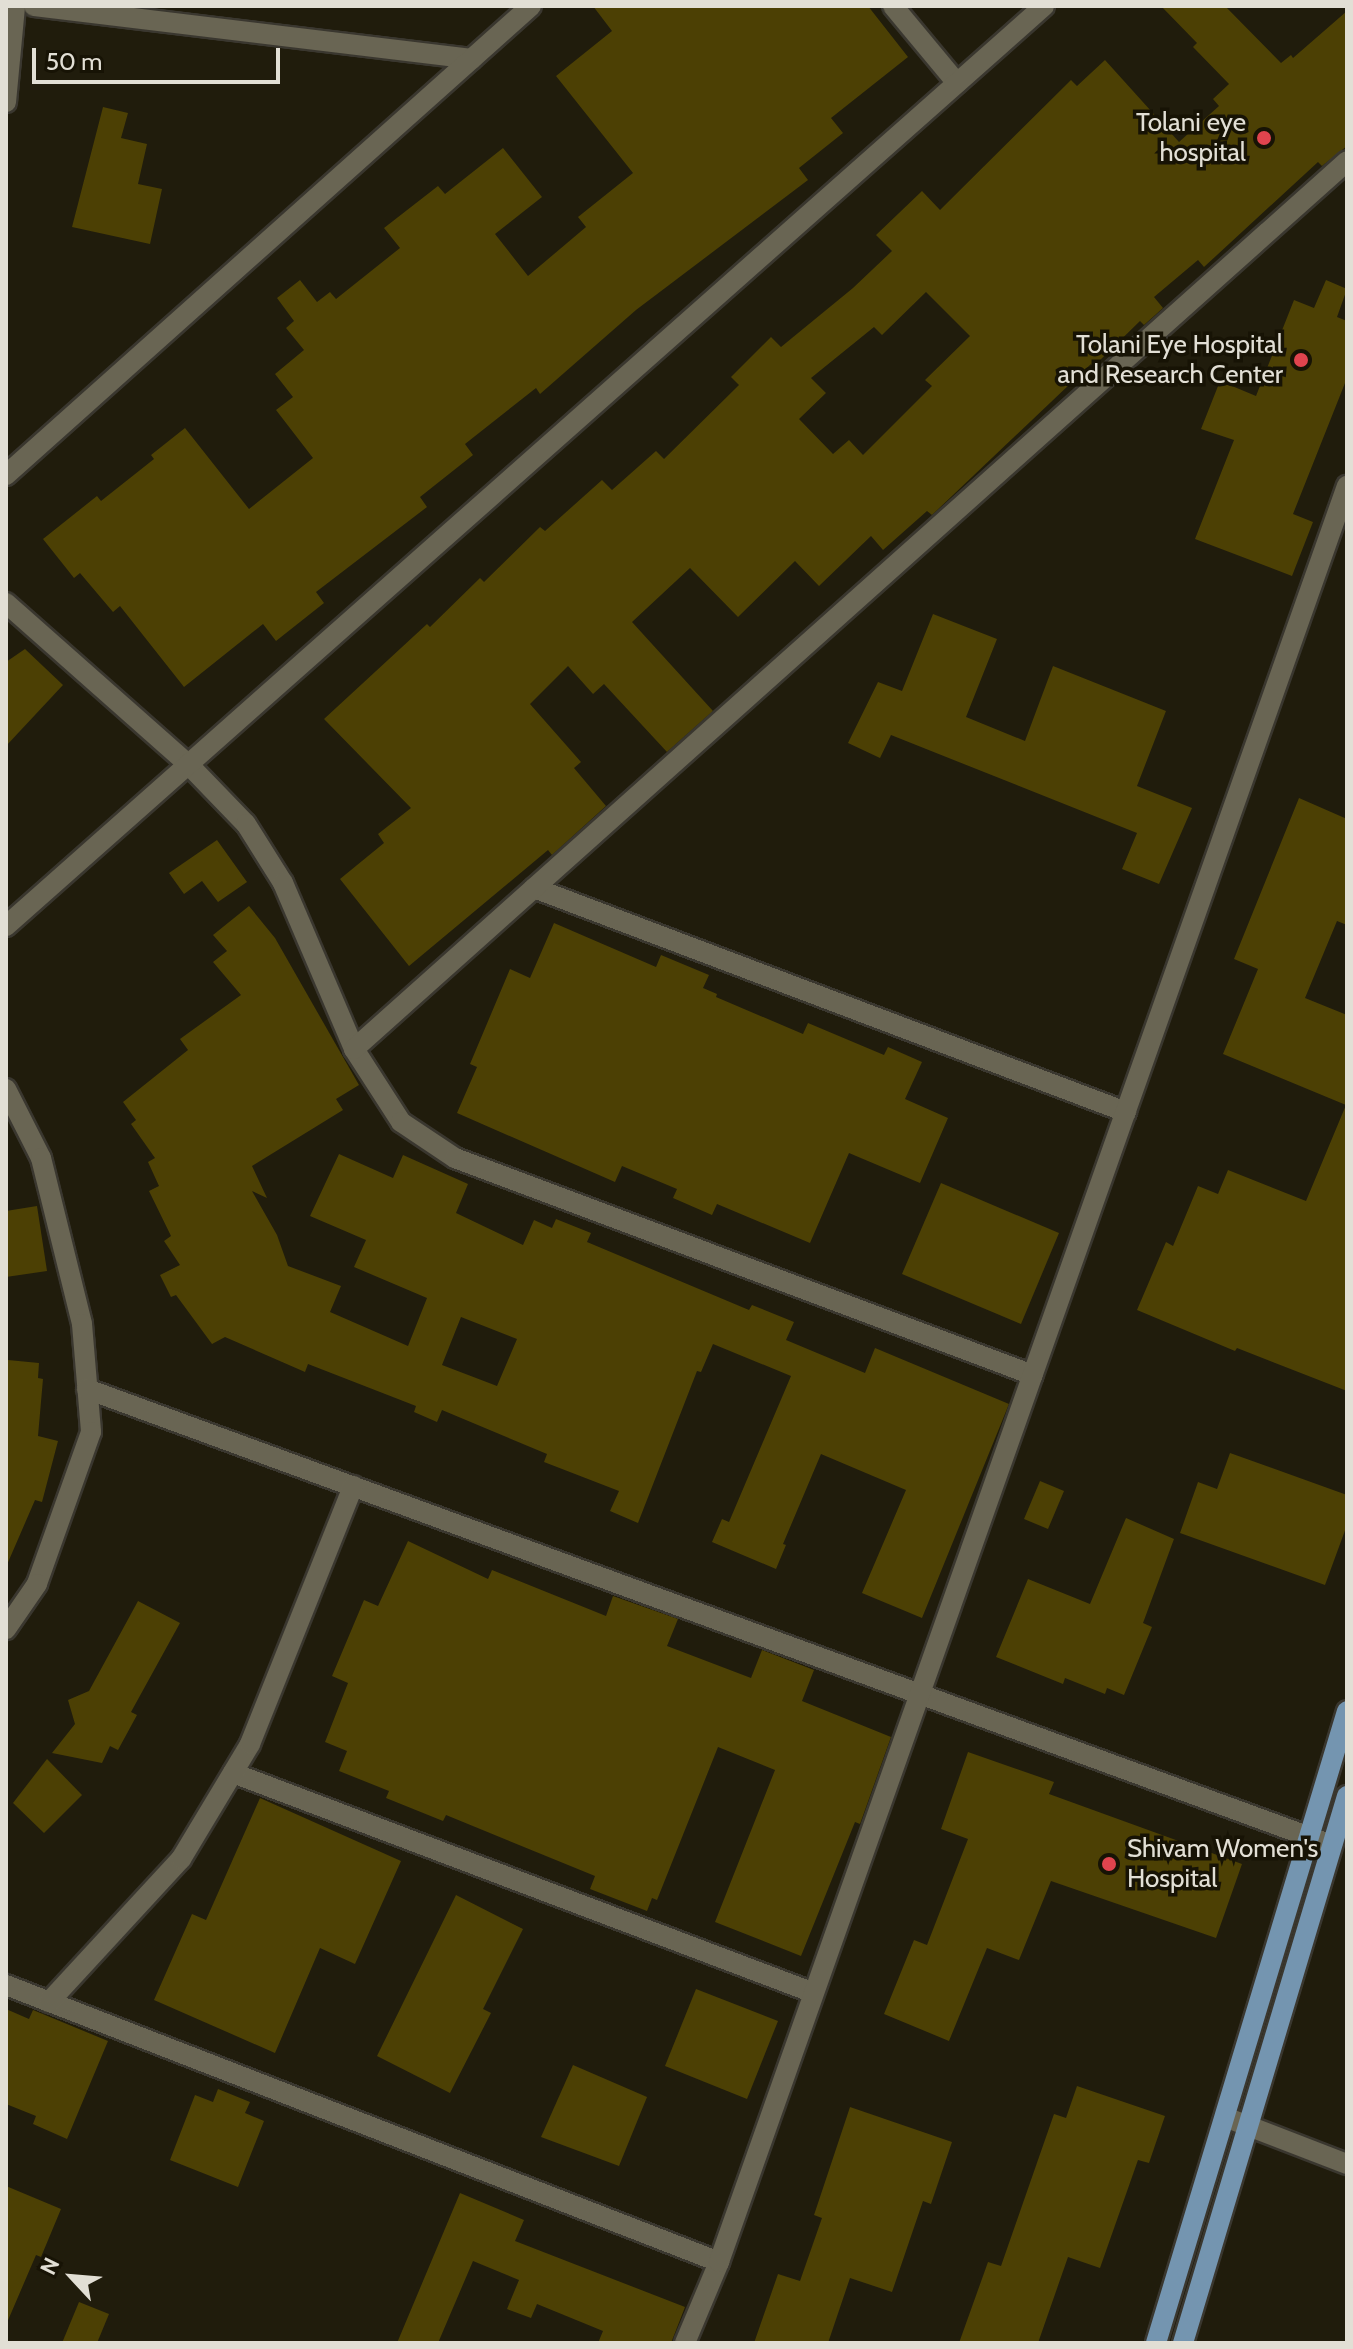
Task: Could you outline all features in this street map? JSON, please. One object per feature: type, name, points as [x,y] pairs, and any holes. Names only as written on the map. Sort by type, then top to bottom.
[{"type":"main road","points":[[1156,2343],[1347,1711]]},
{"type":"main road","points":[[1183,2343],[1347,1796]]},
{"type":"street","points":[[6,102],[15,6]]},
{"type":"street","points":[[34,6],[472,59]]},
{"type":"street","points":[[6,475],[531,6]]},
{"type":"street","points":[[893,6],[957,83]]},
{"type":"street","points":[[6,926],[1044,6]]},
{"type":"street","points":[[354,1049],[1347,161]]},
{"type":"street","points":[[685,2343],[719,2262],[1347,486]]},
{"type":"street","points":[[6,603],[188,764],[246,824],[283,883],[354,1049],[401,1122],[455,1158],[1033,1375]]},
{"type":"street","points":[[534,888],[1126,1112]]},
{"type":"street","points":[[6,1089],[41,1158],[82,1324],[91,1432],[37,1584],[6,1629]]},
{"type":"street","points":[[87,1389],[1332,1845]]},
{"type":"street","points":[[49,2002],[181,1859],[233,1773],[250,1744],[353,1486]]},
{"type":"street","points":[[233,1773],[814,1993]]},
{"type":"street","points":[[6,1985],[719,2262]]},
{"type":"street","points":[[1225,2117],[1347,2164]]},
{"type":"building","points":[[593,6],[868,6],[908,57],[831,118],[843,133],[799,168],[808,180],[636,310],[540,394],[536,388],[465,444],[473,455],[420,497],[427,507],[316,592],[324,603],[276,641],[263,624],[184,687],[120,606],[113,612],[80,573],[74,578],[43,539],[97,496],[101,501],[154,459],[151,455],[185,428],[249,509],[313,458],[276,410],[293,397],[275,374],[304,350],[286,328],[294,321],[277,298],[300,280],[317,302],[330,292],[336,299],[400,248],[384,228],[438,186],[445,194],[503,148],[542,197],[495,234],[528,276],[586,227],[578,217],[633,173],[556,76],[612,31]]},
{"type":"building","points":[[1161,6],[1225,6],[1281,63],[1291,55],[1293,58],[1347,11],[1347,146],[1322,166],[1318,162],[1204,267],[1198,260],[1154,297],[1163,308],[1144,325],[1140,321],[1093,367],[1091,364],[932,515],[927,511],[883,550],[871,536],[819,586],[795,561],[738,617],[690,568],[632,622],[713,711],[667,752],[604,684],[593,694],[568,666],[530,704],[581,762],[574,768],[606,806],[552,855],[548,850],[409,966],[340,879],[384,843],[378,834],[411,808],[324,719],[427,624],[430,627],[480,578],[484,582],[540,527],[545,531],[602,480],[612,490],[656,451],[664,459],[739,385],[731,377],[771,337],[781,347],[853,288],[892,251],[876,235],[922,191],[940,210],[1071,80],[1077,86],[1105,60],[1179,142],[1219,106],[1213,99],[1229,84],[1193,47],[1197,43]],"holes":[[[926,292],[970,336],[925,380],[932,386],[863,455],[849,440],[833,454],[799,419],[826,393],[811,378],[874,327],[882,335]]]},
{"type":"building","points":[[103,107],[128,113],[121,138],[147,144],[138,184],[162,189],[150,244],[72,227]]},
{"type":"building","points":[[1326,280],[1347,289],[1337,317],[1347,321],[1347,378],[1293,514],[1313,522],[1292,576],[1195,539],[1234,440],[1201,429],[1220,381],[1256,396],[1294,300],[1314,308]]},
{"type":"building","points":[[933,614],[997,639],[966,717],[1025,741],[1053,666],[1166,711],[1137,786],[1192,808],[1159,884],[1122,869],[1137,833],[891,735],[880,758],[848,743],[878,682],[902,691]]},
{"type":"building","points":[[25,649],[63,685],[6,746],[6,662]]},
{"type":"building","points":[[1299,798],[1347,819],[1347,925],[1337,921],[1305,998],[1347,1015],[1347,1391],[1237,1348],[1235,1351],[1137,1310],[1166,1242],[1173,1246],[1198,1186],[1218,1194],[1228,1170],[1306,1201],[1346,1105],[1223,1054],[1258,969],[1234,959]]},
{"type":"building","points":[[217,840],[247,882],[218,902],[202,881],[184,894],[169,873]]},
{"type":"building","points":[[249,906],[275,938],[359,1085],[336,1099],[343,1110],[252,1166],[267,1198],[252,1191],[277,1235],[288,1266],[341,1286],[330,1312],[408,1346],[427,1298],[354,1267],[366,1240],[310,1216],[339,1154],[393,1178],[403,1155],[468,1184],[456,1213],[523,1245],[534,1220],[552,1228],[556,1219],[591,1233],[587,1242],[749,1310],[752,1305],[794,1322],[786,1340],[865,1373],[875,1348],[1009,1404],[922,1618],[862,1593],[906,1490],[821,1454],[783,1544],[786,1545],[776,1569],[712,1542],[722,1519],[729,1522],[791,1376],[713,1344],[701,1372],[697,1371],[638,1523],[610,1511],[619,1491],[544,1462],[547,1454],[442,1410],[437,1422],[414,1412],[416,1406],[308,1364],[305,1372],[225,1337],[212,1344],[176,1295],[171,1297],[160,1275],[180,1265],[164,1241],[171,1236],[149,1191],[159,1186],[148,1162],[155,1158],[131,1124],[136,1120],[123,1102],[188,1050],[180,1039],[241,995],[213,962],[227,951],[213,935]],"holes":[[[461,1317],[517,1339],[497,1386],[442,1365]]]},
{"type":"building","points":[[554,923],[656,967],[661,955],[709,975],[703,988],[717,994],[716,997],[803,1034],[808,1023],[884,1055],[888,1047],[922,1062],[905,1099],[948,1118],[920,1183],[849,1153],[810,1243],[717,1204],[712,1215],[673,1198],[677,1189],[622,1166],[615,1182],[457,1113],[477,1067],[470,1064],[510,969],[530,978]]},
{"type":"building","points":[[941,1183],[1059,1233],[1021,1324],[902,1274]]},
{"type":"building","points":[[37,1206],[47,1271],[6,1277],[6,1211]]},
{"type":"building","points":[[8,1360],[39,1363],[38,1378],[43,1379],[38,1436],[58,1441],[42,1502],[35,1500],[6,1567]]},
{"type":"building","points":[[1230,1453],[1347,1495],[1347,1525],[1325,1585],[1180,1533],[1198,1482],[1217,1489]]},
{"type":"building","points":[[1040,1481],[1064,1491],[1048,1529],[1024,1519]]},
{"type":"building","points":[[1126,1518],[1174,1539],[1143,1623],[1152,1627],[1124,1695],[1107,1688],[1105,1694],[1065,1678],[1063,1684],[996,1657],[1028,1579],[1090,1604]]},
{"type":"building","points":[[408,1541],[488,1579],[492,1570],[606,1616],[613,1596],[678,1619],[667,1646],[751,1678],[762,1650],[814,1670],[802,1701],[891,1737],[860,1824],[855,1822],[801,1956],[715,1922],[775,1770],[718,1747],[657,1900],[652,1898],[647,1911],[590,1889],[595,1876],[446,1815],[443,1821],[386,1798],[389,1791],[339,1771],[347,1751],[325,1742],[348,1683],[332,1676],[364,1600],[378,1606]]},
{"type":"building","points":[[138,1601],[180,1623],[131,1712],[137,1715],[118,1750],[110,1746],[102,1763],[52,1753],[75,1724],[68,1700],[89,1691]]},
{"type":"building","points":[[968,1752],[1054,1782],[1049,1794],[1242,1864],[1216,1938],[1051,1881],[1019,1960],[987,1948],[949,2041],[884,2014],[914,1940],[927,1945],[968,1839],[941,1829]]},
{"type":"building","points":[[47,1759],[82,1795],[44,1833],[13,1803]]},
{"type":"building","points":[[260,1798],[401,1861],[355,1964],[320,1948],[275,2053],[154,2000],[192,1914],[206,1920]]},
{"type":"building","points":[[456,1895],[523,1929],[483,2009],[491,2013],[450,2093],[377,2056]]},
{"type":"building","points":[[696,1989],[778,2021],[747,2099],[665,2066]]},
{"type":"building","points":[[6,2009],[29,2019],[33,2010],[108,2041],[67,2139],[33,2124],[36,2116],[6,2104]]},
{"type":"building","points":[[573,2065],[647,2097],[619,2166],[541,2137]]},
{"type":"building","points":[[1077,2086],[1165,2116],[1149,2163],[1138,2160],[1100,2268],[1068,2257],[1038,2343],[959,2343],[988,2262],[1001,2266],[1054,2114],[1066,2118]]},
{"type":"building","points":[[218,2089],[250,2102],[245,2113],[264,2121],[238,2187],[170,2160],[195,2095],[213,2102]]},
{"type":"building","points":[[850,2107],[952,2142],[931,2204],[923,2201],[892,2292],[850,2278],[828,2343],[754,2343],[778,2274],[800,2281],[822,2218],[814,2215]]},
{"type":"building","points":[[6,2186],[61,2209],[41,2257],[36,2255],[6,2325]]},
{"type":"building","points":[[460,2193],[524,2220],[515,2241],[685,2307],[671,2343],[598,2343],[603,2331],[537,2304],[531,2318],[507,2309],[519,2280],[473,2261],[438,2343],[397,2343]]},
{"type":"building","points":[[79,2302],[109,2314],[97,2343],[62,2343]]},
{"type":"place","name":"Tolani eye hospital","points":[[1264,138]]},
{"type":"place","name":"Tolani Eye Hospital and Research Center","points":[[1301,360]]},
{"type":"place","name":"Shivam Women's Hospital","points":[[1109,1864]]}]
